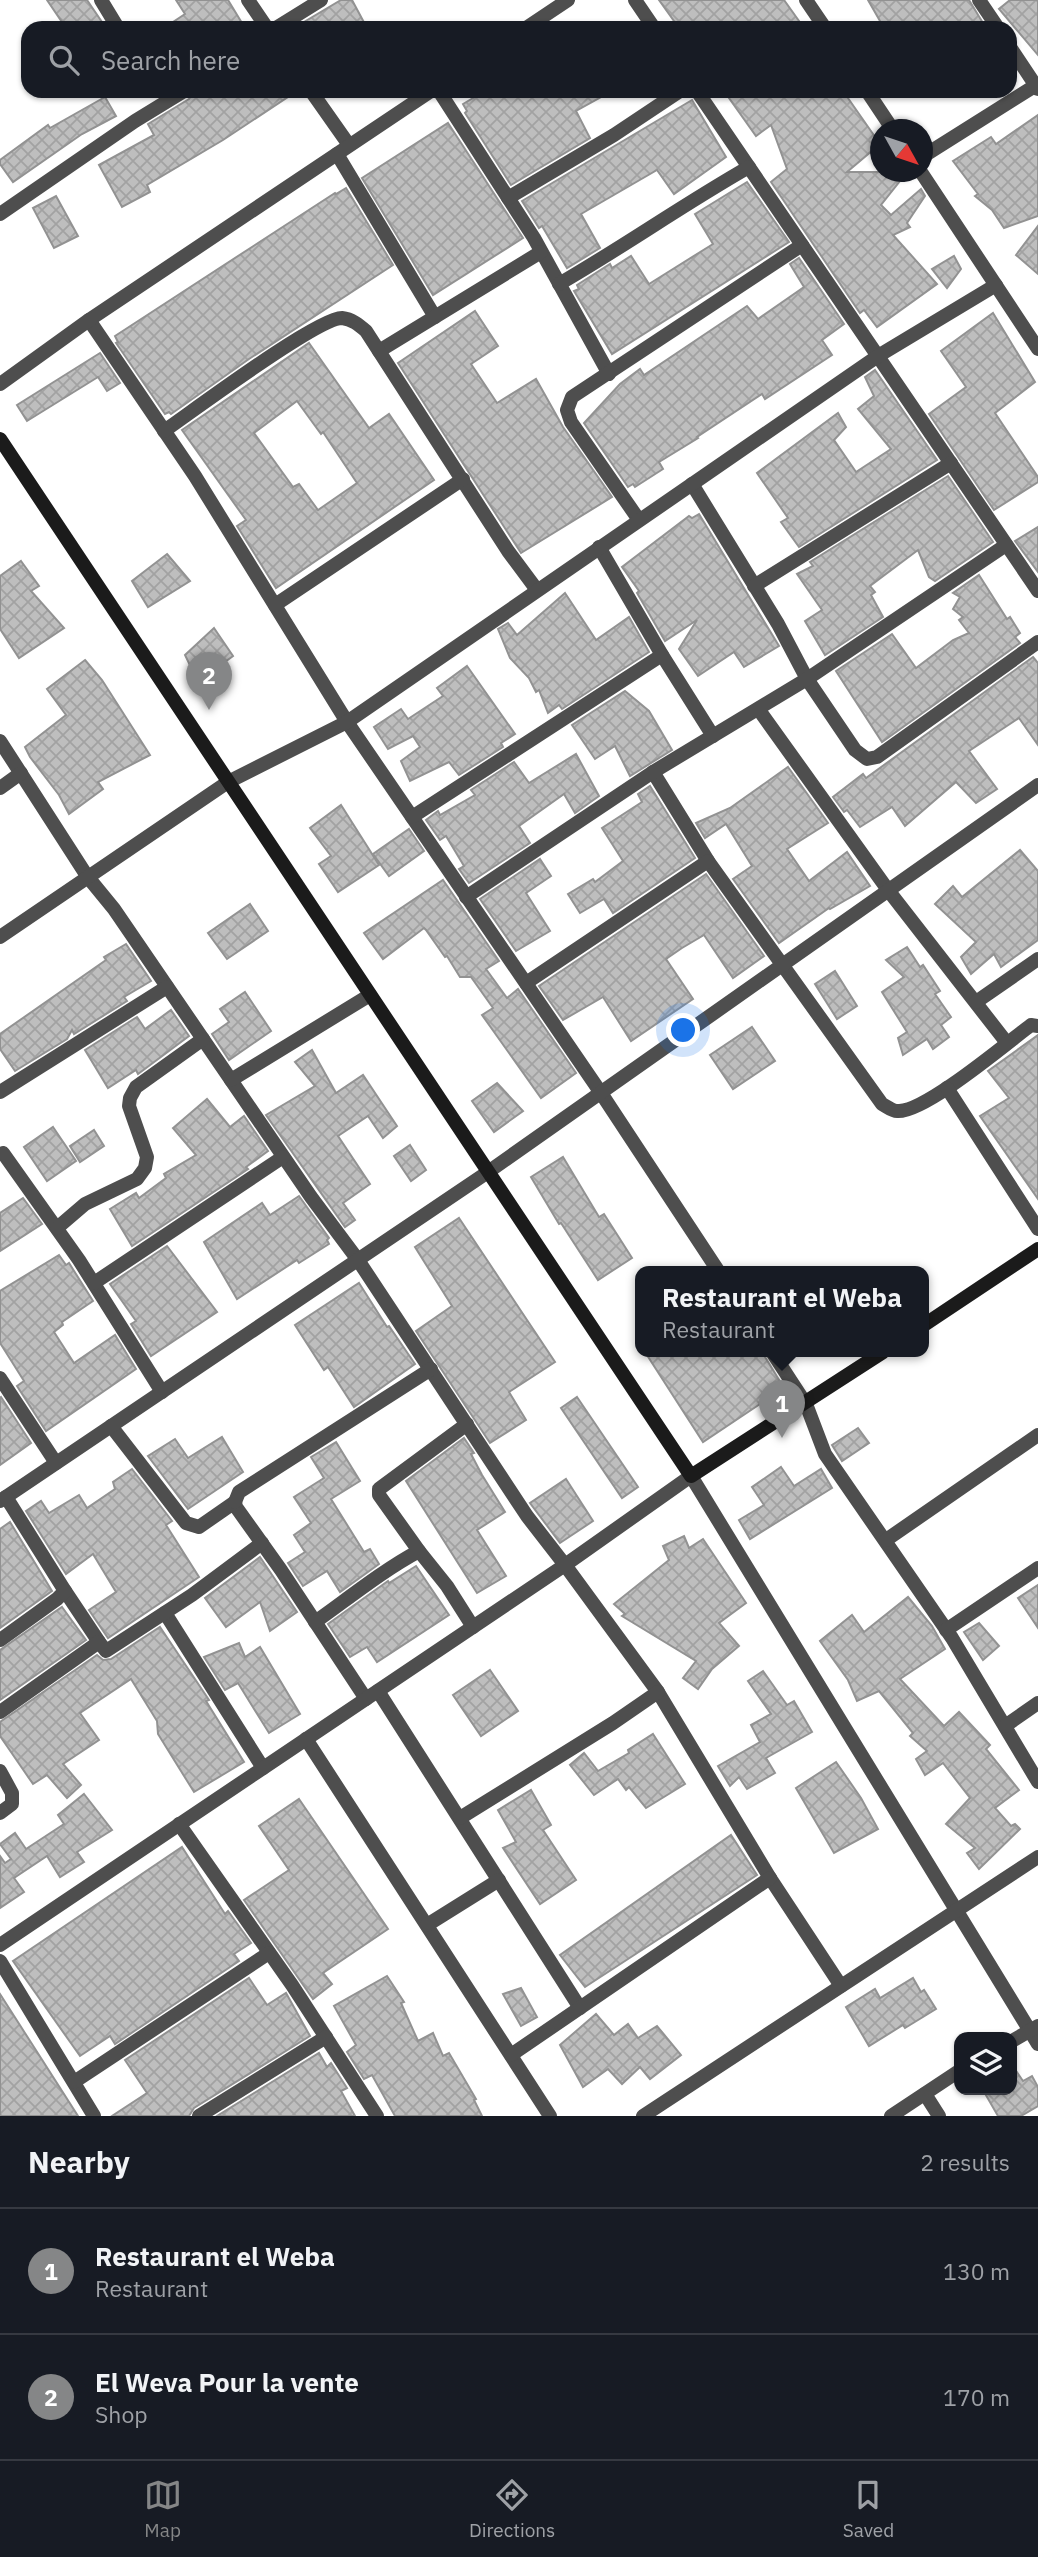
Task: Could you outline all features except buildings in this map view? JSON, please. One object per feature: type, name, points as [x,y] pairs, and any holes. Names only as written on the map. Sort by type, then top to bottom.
[{"type":"main road","points":[[0,439],[691,1476],[876,1357]]},
{"type":"main road","points":[[929,1322],[1038,1249]]},
{"type":"street","points":[[100,0],[114,21]]},
{"type":"street","points":[[248,0],[262,21]]},
{"type":"street","points":[[287,21],[320,0]]},
{"type":"street","points":[[536,21],[568,0]]},
{"type":"street","points":[[635,0],[649,21]]},
{"type":"street","points":[[806,0],[820,21]]},
{"type":"street","points":[[979,0],[993,21]]},
{"type":"street","points":[[933,150],[1037,86],[1017,57]]},
{"type":"street","points":[[2,209],[161,98]]},
{"type":"street","points":[[316,98],[349,145]]},
{"type":"street","points":[[0,384],[89,320],[420,98]]},
{"type":"street","points":[[444,98],[541,252],[609,374]]},
{"type":"street","points":[[508,198],[614,135],[670,98]]},
{"type":"street","points":[[702,98],[1038,592]]},
{"type":"street","points":[[872,98],[886,119]]},
{"type":"street","points":[[337,154],[435,317]]},
{"type":"street","points":[[559,284],[748,167]]},
{"type":"street","points":[[928,182],[1038,349]]},
{"type":"street","points":[[639,520],[571,422],[567,410],[572,397],[802,245]]},
{"type":"street","points":[[379,351],[541,252]]},
{"type":"street","points":[[0,937],[228,782],[346,722],[877,356],[996,285]]},
{"type":"street","points":[[164,431],[318,327],[341,318],[354,321],[366,331],[508,551],[537,590]]},
{"type":"street","points":[[89,320],[164,431],[346,722],[601,1093],[715,1266]]},
{"type":"street","points":[[754,586],[951,463]]},
{"type":"street","points":[[275,606],[463,479]]},
{"type":"street","points":[[692,484],[807,679],[855,750],[867,759],[877,757],[1038,642]]},
{"type":"street","points":[[466,897],[653,772],[807,679],[1006,545]]},
{"type":"street","points":[[600,547],[662,655],[713,736]]},
{"type":"street","points":[[412,817],[662,655]]},
{"type":"street","points":[[759,710],[888,890],[1007,1043]]},
{"type":"street","points":[[0,741],[87,876],[114,909],[283,1157],[358,1260],[527,1516],[658,1692],[770,1878],[841,1986]]},
{"type":"street","points":[[653,772],[708,861],[882,1104],[896,1111],[914,1108],[947,1088],[1031,1025],[1038,1026]]},
{"type":"street","points":[[0,788],[21,773]]},
{"type":"street","points":[[262,1543],[165,1613],[106,1651],[3,1499],[488,1172],[1038,785]]},
{"type":"street","points":[[526,983],[708,861]]},
{"type":"street","points":[[976,1002],[1038,959]]},
{"type":"street","points":[[0,1092],[167,987]]},
{"type":"street","points":[[231,1080],[370,995]]},
{"type":"street","points":[[57,1228],[85,1204],[137,1179],[145,1168],[147,1157],[129,1106],[130,1098],[136,1087],[202,1039]]},
{"type":"street","points":[[947,1088],[1038,1229]]},
{"type":"street","points":[[1,1152],[94,1283],[162,1392]]},
{"type":"street","points":[[94,1283],[283,1157]]},
{"type":"street","points":[[775,1357],[806,1404],[825,1454],[946,1630],[1038,1782]]},
{"type":"street","points":[[111,1426],[166,1499],[190,1526],[199,1527],[235,1502],[239,1492],[431,1370]]},
{"type":"street","points":[[0,1378],[57,1463]]},
{"type":"street","points":[[467,1424],[379,1489],[379,1495],[474,1626]]},
{"type":"street","points":[[886,1540],[1038,1435]]},
{"type":"street","points":[[0,1945],[565,1565],[691,1476],[957,1910],[1034,2028],[1038,2044]]},
{"type":"street","points":[[235,1502],[315,1622],[372,1695],[460,1818],[580,2008]]},
{"type":"street","points":[[315,1622],[379,1577],[388,1567],[419,1551]]},
{"type":"street","points":[[946,1630],[1038,1568]]},
{"type":"street","points":[[0,1640],[65,1591]]},
{"type":"street","points":[[165,1613],[263,1768]]},
{"type":"street","points":[[0,1712],[99,1642]]},
{"type":"street","points":[[460,1818],[658,1692]]},
{"type":"street","points":[[1005,1726],[1038,1703]]},
{"type":"street","points":[[306,1739],[550,2116]]},
{"type":"street","points":[[0,1771],[12,1793],[12,1804],[0,1813]]},
{"type":"street","points":[[179,1824],[326,2037],[377,2116]]},
{"type":"street","points":[[643,2116],[1038,1857]]},
{"type":"street","points":[[511,2055],[770,1878]]},
{"type":"street","points":[[427,1925],[499,1880]]},
{"type":"street","points":[[74,2082],[269,1953]]},
{"type":"street","points":[[0,1961],[94,2116]]},
{"type":"street","points":[[1017,2038],[1034,2028]]},
{"type":"street","points":[[200,2116],[326,2037]]},
{"type":"street","points":[[891,2116],[954,2074]]},
{"type":"street","points":[[925,2094],[939,2116]]},
{"type":"place","name":"El Weva Pour la vente","points":[[209,710]]},
{"type":"place","name":"Restaurant el Weba","points":[[782,1438]]}]
